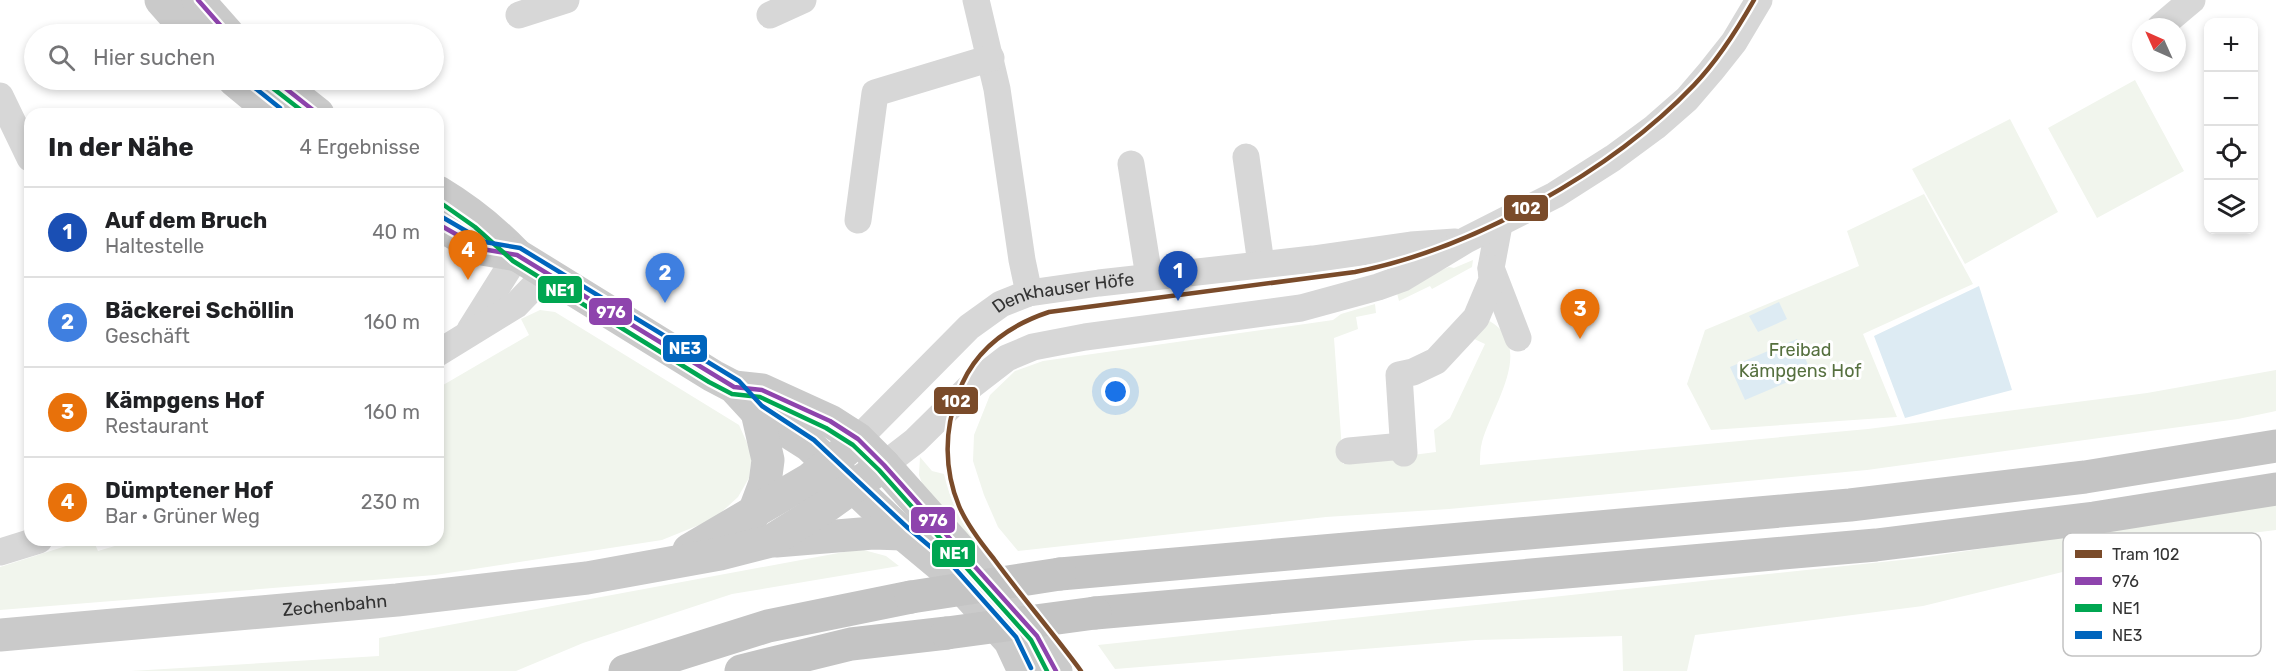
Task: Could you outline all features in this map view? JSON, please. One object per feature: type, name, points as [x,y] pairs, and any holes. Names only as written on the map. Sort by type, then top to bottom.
[{"type":"highway","points":[[625,671],[768,626],[911,597],[1060,574],[1850,505],[2085,477],[2276,446]]},
{"type":"highway","points":[[741,671],[851,644],[1095,613],[1876,545],[2094,518],[2276,489]]},
{"type":"highway","points":[[829,671],[947,633]]},
{"type":"main road","points":[[161,0],[182,24]]},
{"type":"main road","points":[[198,0],[219,24]]},
{"type":"main road","points":[[246,90],[268,108]]},
{"type":"main road","points":[[288,90],[311,108]]},
{"type":"main road","points":[[444,196],[493,230],[517,255],[734,387],[758,412],[809,446],[903,534],[945,569],[1010,641],[1021,663]]},
{"type":"main road","points":[[444,227],[482,249],[517,255]]},
{"type":"main road","points":[[734,387],[762,390],[830,421],[858,440],[884,465],[1037,636],[1056,671]]},
{"type":"main road","points":[[753,515],[765,483],[768,460],[758,412]]},
{"type":"main road","name":"Zechenbahn","points":[[668,562],[753,515],[810,479],[858,440]]},
{"type":"main road","name":"Zechenbahn","points":[[0,634],[398,600],[587,578],[720,554],[771,541],[884,465]]},
{"type":"main road","points":[[771,541],[873,533],[903,534]]},
{"type":"street","points":[[519,15],[566,0]]},
{"type":"street","points":[[770,15],[803,0]]},
{"type":"street","points":[[976,0],[991,58],[1029,293]]},
{"type":"street","name":"Denkhauser Höfe","points":[[884,465],[915,441],[972,385],[1008,358],[1033,347],[1301,308],[1402,278],[1466,240],[1499,225],[1575,183],[1655,127],[1687,99],[1711,71],[1734,42],[1759,0]]},
{"type":"street","points":[[2171,18],[2192,0]]},
{"type":"street","points":[[858,220],[875,93],[991,58]]},
{"type":"street","points":[[0,96],[24,146]]},
{"type":"street","points":[[1246,157],[1261,264]]},
{"type":"street","points":[[1131,165],[1149,277]]},
{"type":"street","points":[[1349,451],[1404,449],[1399,375],[1413,372],[1436,361],[1476,318],[1492,280],[1491,268],[1499,225]]},
{"type":"street","name":"Denkhauser Höfe","points":[[858,440],[969,327],[1001,304],[1029,293],[1466,240]]},
{"type":"street","points":[[468,334],[517,255]]},
{"type":"street","points":[[1491,268],[1518,338]]},
{"type":"street","points":[[444,349],[516,305],[546,274]]},
{"type":"street","points":[[0,552],[24,545]]},
{"type":"green space","points":[[2135,80],[2184,171],[2097,218],[2048,128]]},
{"type":"green space","points":[[2010,119],[2058,212],[1965,264],[1912,169]]},
{"type":"green space","name":"Freibad Kämpgens Hof","points":[[1924,194],[1973,284],[1863,334],[1897,417],[1711,430],[1687,384],[1705,330],[1859,266],[1847,231]]},
{"type":"green space","points":[[1473,260],[1472,267],[1432,289],[1430,286],[1399,301],[1396,289],[1449,267],[1454,268]]},
{"type":"green space","points":[[1375,304],[1376,313],[1356,317],[1358,329],[1334,338],[1343,464],[1436,452],[1434,430],[1450,418],[1485,344],[1470,337],[1479,316],[1497,327],[1507,340],[1510,355],[1503,390],[1482,442],[1480,465],[1868,429],[2147,393],[2276,370],[2276,411],[2238,419],[1867,470],[1449,509],[1326,517],[1018,551],[998,527],[973,461],[974,435],[990,395],[1015,371],[1043,361],[1333,320],[1341,314]]},
{"type":"green space","points":[[540,310],[555,312],[739,425],[752,454],[749,478],[738,497],[714,519],[662,540],[435,575],[0,610],[0,567],[66,546],[96,546],[98,551],[115,546],[444,546],[444,385],[529,335],[521,319]]},
{"type":"green space","points":[[920,457],[932,471],[944,474],[956,510],[976,542],[973,544],[923,486],[919,475]]},
{"type":"green space","points":[[2276,505],[2276,530],[2252,533],[2088,533]]},
{"type":"green space","points":[[2063,537],[2063,572],[1923,606],[1695,635],[1687,671],[1623,671],[1622,636],[1476,640],[1115,669],[1098,645],[1920,558]]},
{"type":"green space","points":[[860,549],[886,556],[899,566],[732,594],[583,643],[516,671],[131,671],[379,656],[379,638]]},
{"type":"shaded area","points":[[1979,286],[2012,390],[1905,418],[1874,336]]},
{"type":"shaded area","points":[[1779,302],[1787,319],[1758,332],[1749,316]]},
{"type":"shaded area","points":[[1797,339],[1811,372],[1745,400],[1730,367]]},
{"type":"tram line","name":"102","points":[[1081,671],[975,534],[962,513],[954,492],[948,464],[948,436],[953,408],[964,379],[982,353],[993,342],[1019,325],[1049,312],[1355,272],[1400,261],[1492,226],[1581,176],[1622,148],[1660,117],[1694,85],[1711,65],[1754,0]]},
{"type":"transit line","name":"976","points":[[198,0],[219,24]]},
{"type":"transit line","name":"NE3","points":[[258,90],[280,108]]},
{"type":"transit line","name":"NE1","points":[[275,90],[298,108]]},
{"type":"transit line","name":"976","points":[[288,90],[310,108]]},
{"type":"transit line","name":"NE1","points":[[444,205],[475,227],[513,261],[709,382],[732,394],[760,397],[826,428],[853,445],[879,470],[1031,640],[1047,671]]},
{"type":"transit line","name":"NE3","points":[[444,218],[485,242],[520,248],[739,381],[762,406],[814,440],[908,528],[951,564],[1016,637],[1031,668]]},
{"type":"transit line","name":"976","points":[[444,227],[482,249],[517,255],[734,387],[762,390],[830,421],[858,439],[1037,636],[1056,671]]},
{"type":"place","name":"Dümptener Hof","points":[[468,280]]},
{"type":"place","name":"Auf dem Bruch","points":[[1178,301]]},
{"type":"place","name":"Bäckerei Schöllin","points":[[665,303]]},
{"type":"place","name":"Kämpgens Hof","points":[[1580,339]]}]
